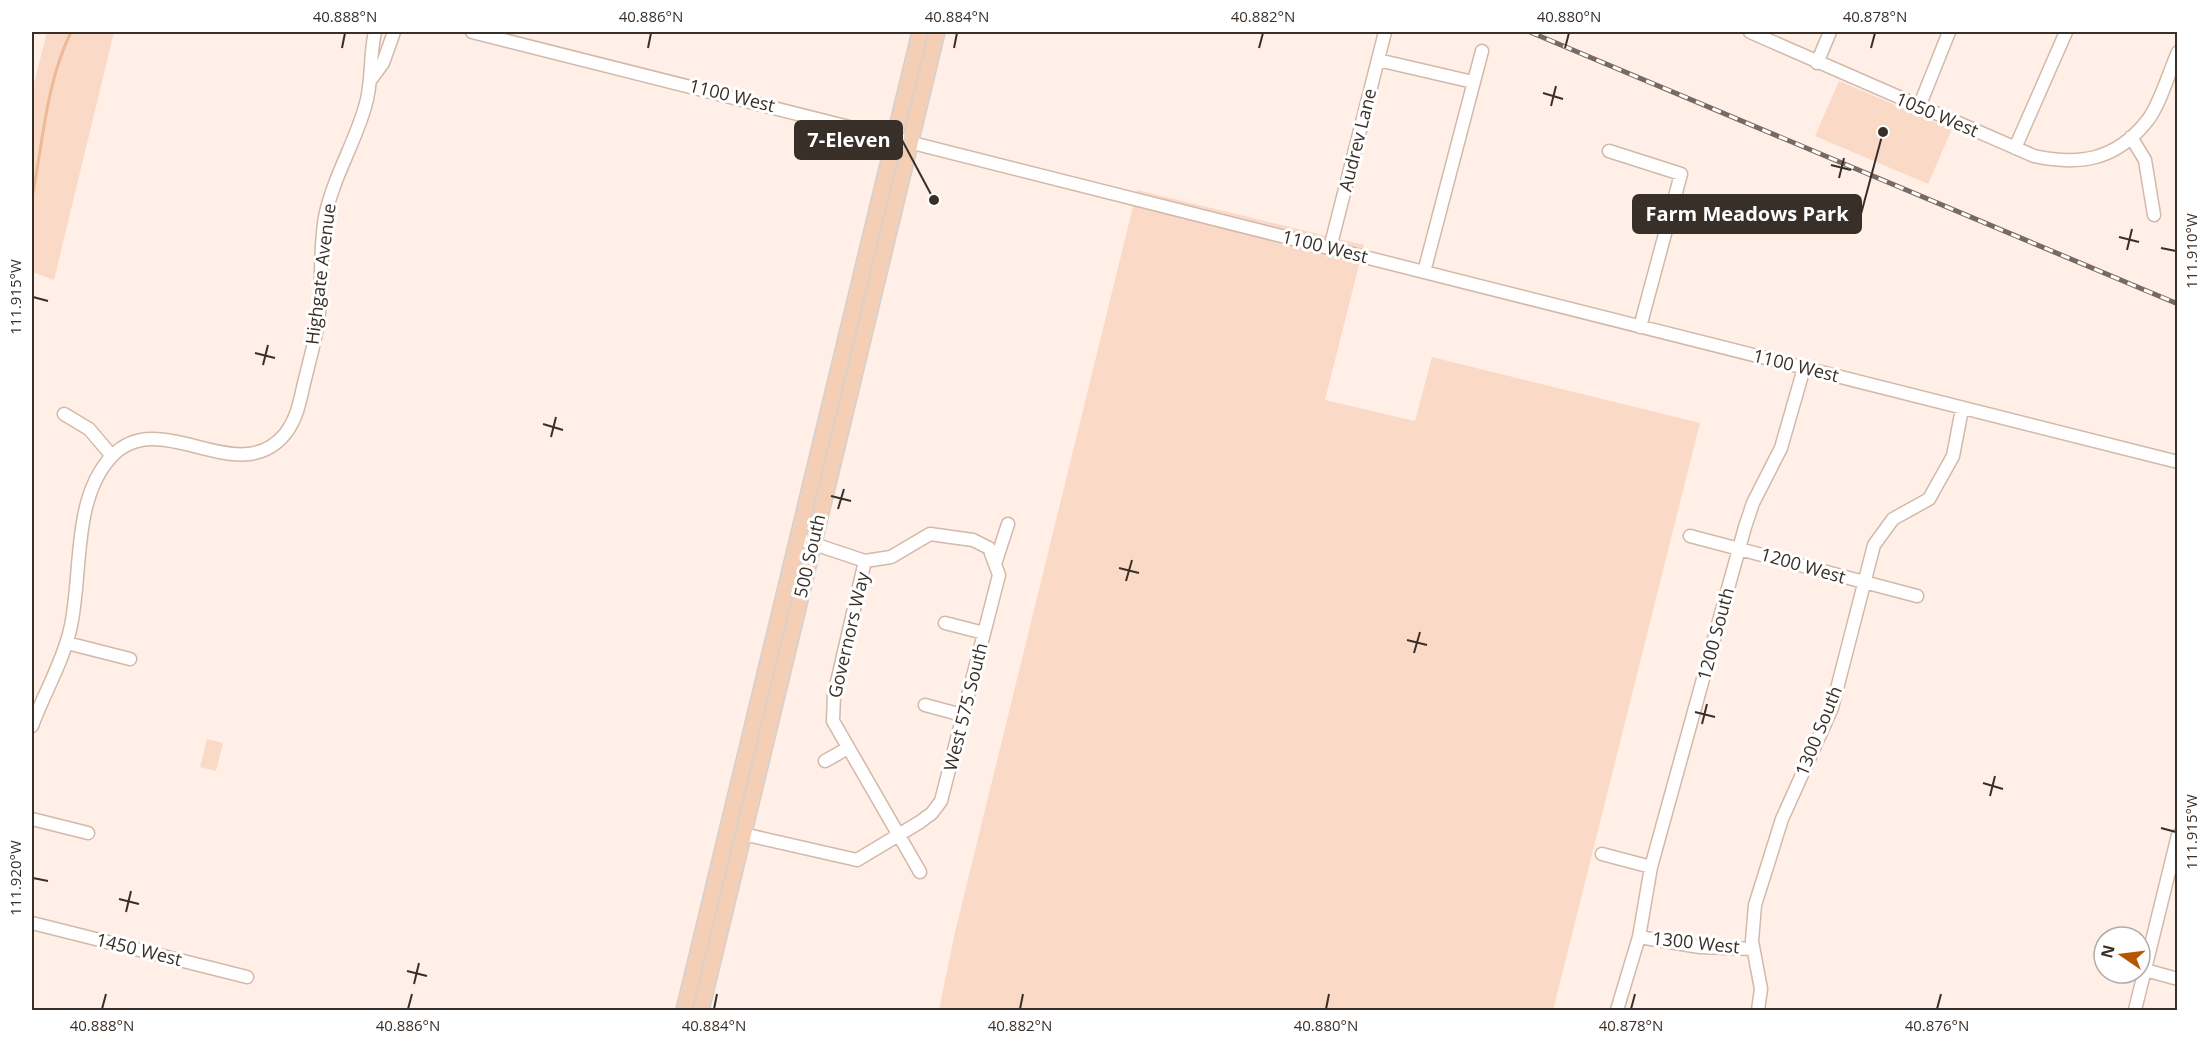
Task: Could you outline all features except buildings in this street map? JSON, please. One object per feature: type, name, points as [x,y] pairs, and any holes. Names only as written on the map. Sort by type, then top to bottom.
[{"type":"main road","name":"500 South","points":[[684,1011],[920,32]]},
{"type":"main road","name":"500 South","points":[[701,1011],[937,32]]},
{"type":"street","name":"Highgate Avenue","points":[[112,456],[135,442],[160,438],[224,453],[252,453],[270,446],[285,434],[297,411],[314,343],[320,298],[321,243],[329,202],[363,115],[372,78],[370,60],[375,32]]},
{"type":"street","name":"Highgate Avenue","points":[[372,78],[383,63],[393,32]]},
{"type":"street","name":"1100 West","points":[[472,32],[911,141],[1962,410],[2178,462]]},
{"type":"street","name":"Audrev Lane","points":[[1330,248],[1385,32]]},
{"type":"street","name":"1050 West","points":[[1750,32],[2034,156],[2072,162],[2098,158],[2129,139],[2148,120],[2178,52]]},
{"type":"street","points":[[1817,63],[1830,32]]},
{"type":"street","points":[[1919,107],[1949,32]]},
{"type":"street","points":[[2015,148],[2066,32]]},
{"type":"street","points":[[1424,272],[1482,51]]},
{"type":"street","points":[[1378,60],[1473,82]]},
{"type":"street","points":[[2129,139],[2145,160],[2154,215]]},
{"type":"street","points":[[1609,151],[1681,174],[1640,327]]},
{"type":"street","name":"1200 South","points":[[1617,1011],[1639,937],[1652,867],[1739,548],[1753,503],[1781,448],[1804,368]]},
{"type":"street","name":"1300 South","points":[[1758,1011],[1761,989],[1753,949],[1755,905],[1782,819],[1832,708],[1874,545],[1893,519],[1929,499],[1953,456],[1962,410]]},
{"type":"street","points":[[32,726],[67,643],[75,607],[80,545],[87,510],[99,475],[112,456],[89,429],[64,414]]},
{"type":"street","name":"West 575 South","points":[[743,834],[857,860],[932,813],[941,801],[999,575],[996,561],[1008,524]]},
{"type":"street","points":[[798,538],[865,561],[891,557],[930,534],[973,540],[989,548],[996,561]]},
{"type":"street","name":"1200 West","points":[[1690,536],[1917,596]]},
{"type":"street","name":"Governors Way","points":[[865,561],[832,709],[833,721],[920,872]]},
{"type":"street","points":[[945,623],[984,633]]},
{"type":"street","points":[[67,643],[130,659]]},
{"type":"street","points":[[925,705],[962,715]]},
{"type":"street","points":[[825,761],[848,748]]},
{"type":"street","points":[[32,819],[88,833]]},
{"type":"street","points":[[2152,941],[2178,835]]},
{"type":"street","points":[[1602,854],[1652,867]]},
{"type":"street","name":"1450 West","points":[[32,924],[247,977]]},
{"type":"street","name":"1300 West","points":[[1639,937],[1700,947],[1753,949]]},
{"type":"street","points":[[2152,972],[2178,979]]},
{"type":"street","points":[[2135,1011],[2141,985]]},
{"type":"shaded area","points":[[47,32],[114,32],[54,280],[32,272],[32,91]]},
{"type":"shaded area","points":[[1839,81],[1952,129],[1928,184],[1815,136]]},
{"type":"shaded area","points":[[1137,190],[1364,245],[1325,400],[1415,421],[1432,357],[1700,423],[1553,1010],[939,1010],[955,932]]},
{"type":"shaded area","points":[[207,739],[223,743],[216,771],[200,767]]},
{"type":"waterway","points":[[32,198],[46,113],[56,72],[71,32]]},
{"type":"railway","points":[[1530,32],[2178,304]]},
{"type":"place","name":"Farm Meadows Park","points":[[1883,132]]},
{"type":"place","name":"7-Eleven","points":[[934,200]]}]
